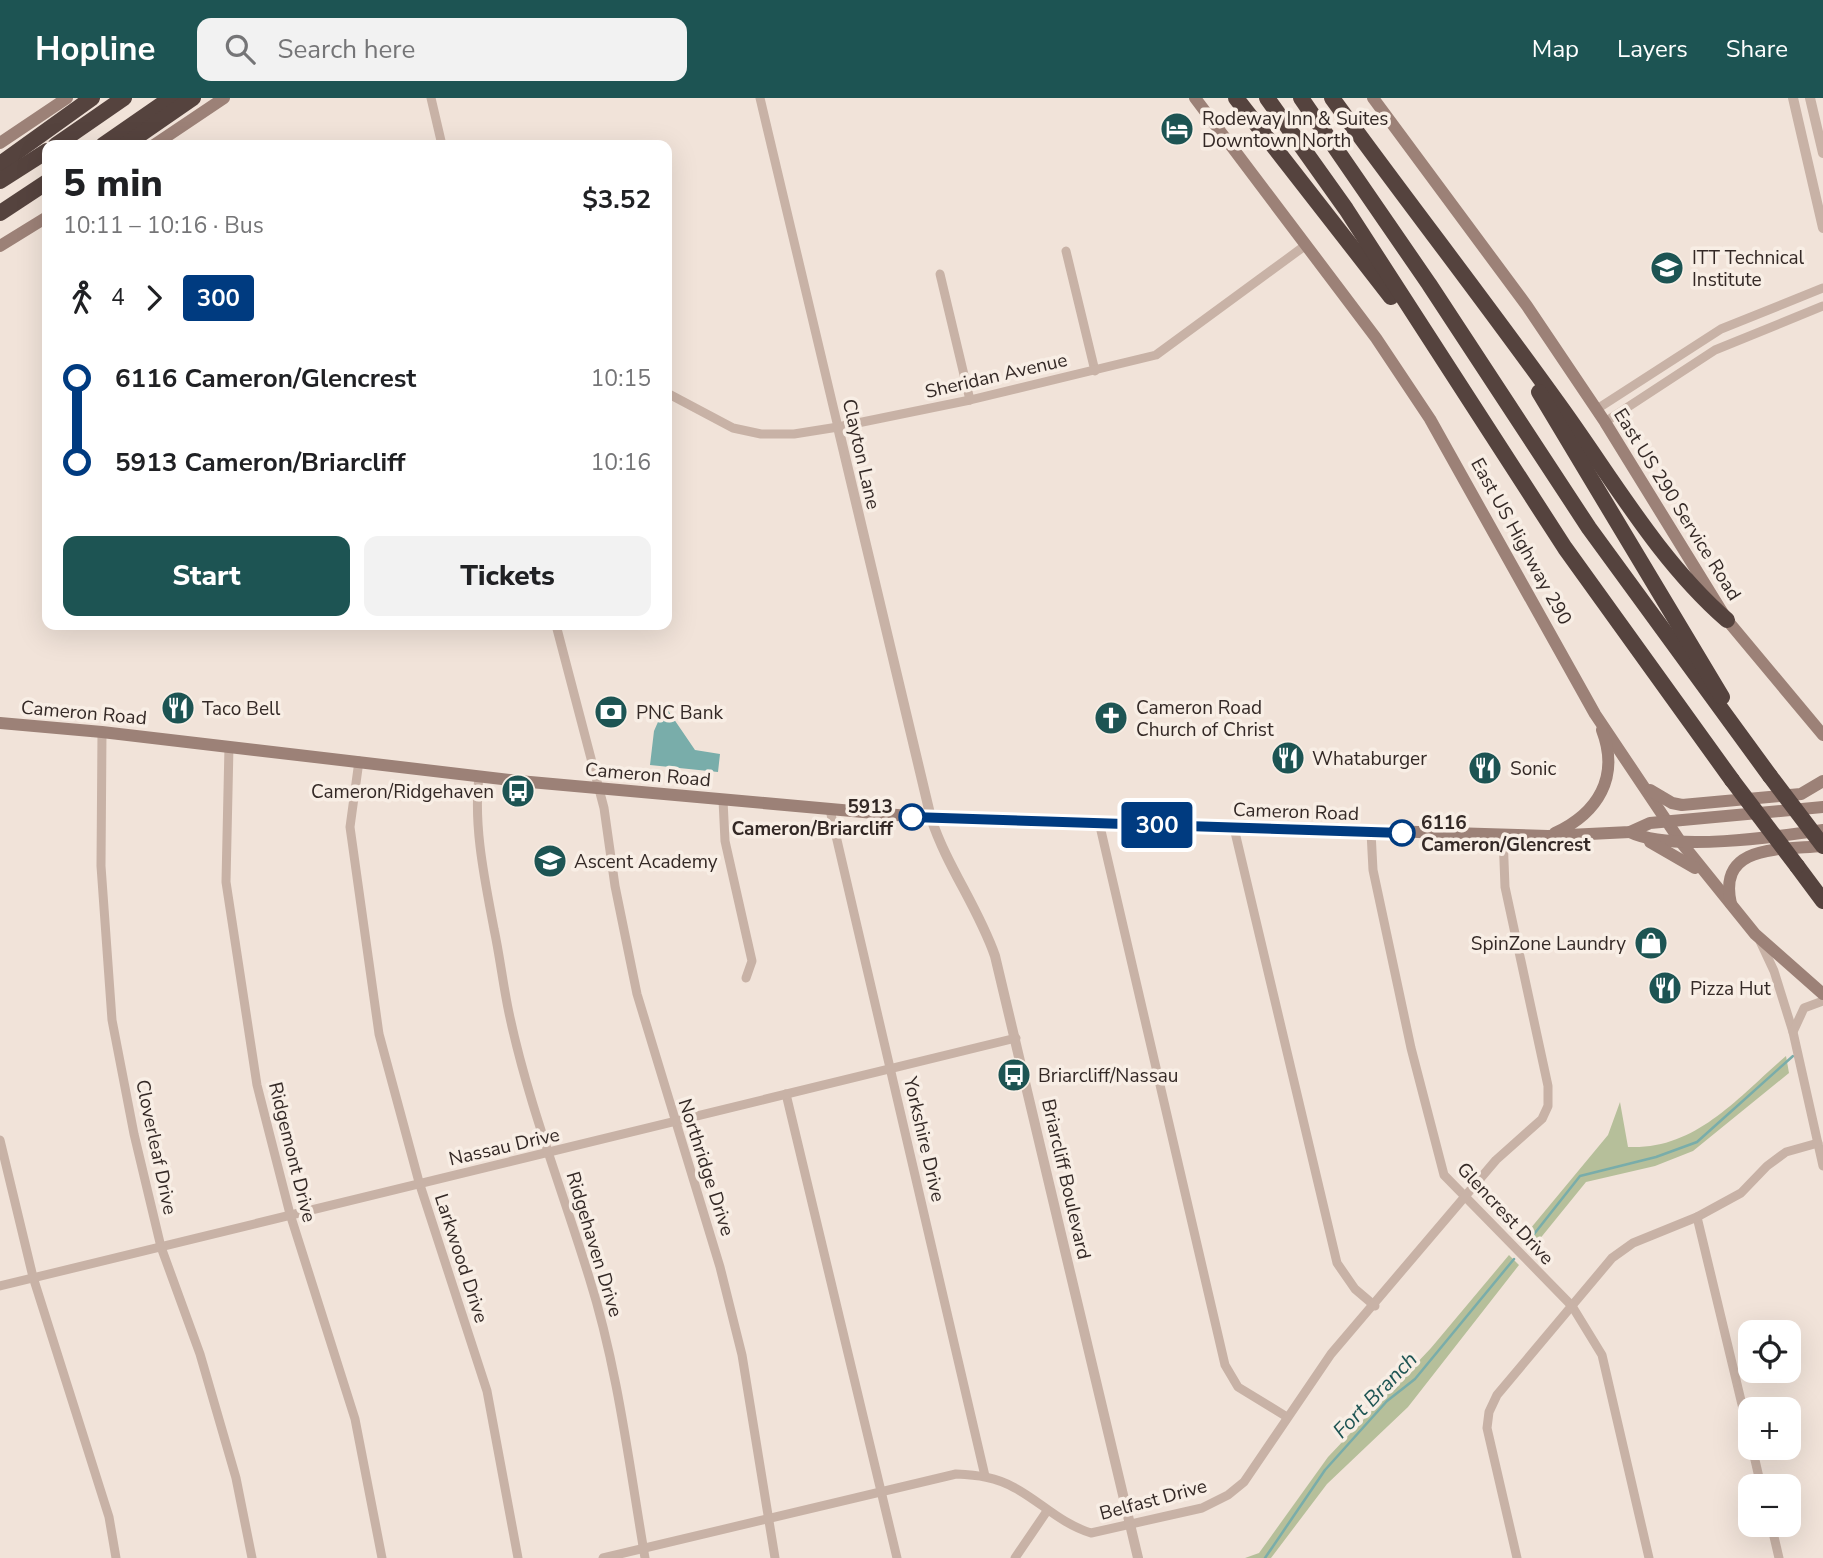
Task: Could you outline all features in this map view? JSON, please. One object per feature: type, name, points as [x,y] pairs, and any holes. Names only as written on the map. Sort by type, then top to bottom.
[{"type":"highway","points":[[0,164],[92,98]]},
{"type":"highway","points":[[63,140],[124,98]]},
{"type":"highway","points":[[110,140],[171,98]]},
{"type":"highway","points":[[132,140],[193,98]]},
{"type":"highway","points":[[1236,98],[1362,256],[1461,389]]},
{"type":"highway","points":[[1267,98],[1346,209],[1565,548],[1823,901]]},
{"type":"highway","points":[[1332,98],[1556,401],[1661,549],[1707,602],[1727,620]]},
{"type":"highway","points":[[1304,101],[1429,284],[1582,518],[1823,846]]},
{"type":"highway","points":[[0,181],[42,154]]},
{"type":"highway","points":[[0,213],[42,185]]},
{"type":"highway","points":[[1448,256],[1556,420],[1710,675],[1742,737]]},
{"type":"main road","points":[[0,144],[67,98]]},
{"type":"main road","points":[[161,140],[224,98]]},
{"type":"main road","name":"East US Highway 290","points":[[1195,98],[1376,338],[1430,419],[1595,714],[1680,841],[1702,872],[1755,934],[1823,994]]},
{"type":"main road","points":[[1373,98],[1527,306],[1597,409]]},
{"type":"main road","points":[[0,246],[42,220]]},
{"type":"main road","name":"East US 290 Service Road","points":[[1597,409],[1727,620]]},
{"type":"main road","points":[[1727,620],[1823,735]]},
{"type":"main road","points":[[1548,836],[1588,813],[1605,787],[1610,759],[1595,714]]},
{"type":"main road","name":"Cameron Road","points":[[0,723],[102,732],[596,788],[931,818],[1548,836],[1630,832],[1650,823],[1823,807]]},
{"type":"main road","points":[[1644,786],[1664,799],[1682,805],[1801,794],[1823,781]]},
{"type":"main road","name":"Cameron Road","points":[[1630,832],[1647,840],[1680,841],[1823,830]]},
{"type":"main road","points":[[1647,840],[1702,872]]},
{"type":"main road","points":[[1733,909],[1728,882],[1737,864],[1744,858],[1762,852],[1823,846]]},
{"type":"street","points":[[430,98],[441,140]]},
{"type":"street","name":"Clayton Lane","points":[[761,98],[931,818]]},
{"type":"street","points":[[1793,98],[1823,228]]},
{"type":"street","points":[[1810,98],[1823,153]]},
{"type":"street","name":"Sheridan Avenue","points":[[672,396],[733,428],[761,434],[794,433],[838,427],[970,400],[1095,371],[1162,352],[1306,245]]},
{"type":"street","points":[[1066,251],[1095,371]]},
{"type":"street","points":[[940,274],[970,400]]},
{"type":"street","points":[[1597,409],[1721,329],[1823,288]]},
{"type":"street","points":[[1605,422],[1726,344],[1823,306]]},
{"type":"street","points":[[1721,329],[1726,344]]},
{"type":"street","name":"Northridge Drive","points":[[557,630],[596,788],[604,808],[615,886],[637,994],[674,1123],[720,1267],[743,1355],[775,1558]]},
{"type":"street","name":"Cloverleaf Drive","points":[[102,732],[101,866],[112,1020],[134,1134],[161,1247],[200,1354],[236,1478],[252,1558]]},
{"type":"street","name":"Ridgemont Drive","points":[[229,746],[226,882],[257,1085],[290,1214],[355,1419],[382,1558]]},
{"type":"street","name":"Larkwood Drive","points":[[359,761],[350,827],[379,1034],[419,1182],[487,1391],[518,1558]]},
{"type":"street","name":"Ridgehaven Drive","points":[[479,776],[477,798],[487,890],[509,1013],[548,1154],[590,1278],[608,1346],[638,1502],[645,1558]]},
{"type":"street","points":[[723,800],[725,841],[752,961],[746,978]]},
{"type":"street","name":"Yorkshire Drive","points":[[830,810],[985,1476]]},
{"type":"street","name":"Briarcliff Boulevard","points":[[931,818],[942,851],[986,929],[1016,1038],[1138,1558]]},
{"type":"street","points":[[1100,822],[1225,1365],[1238,1387],[1287,1417]]},
{"type":"street","points":[[1234,828],[1338,1263],[1355,1289],[1376,1306]]},
{"type":"street","name":"Glencrest Drive","points":[[1371,832],[1373,870],[1437,1156],[1444,1175],[1572,1306],[1602,1355],[1649,1558]]},
{"type":"street","name":"Belfast Drive","points":[[603,1558],[956,1474],[985,1476],[1015,1488],[1075,1528],[1091,1533],[1202,1508],[1228,1495],[1255,1470],[1287,1417],[1331,1354],[1376,1306],[1496,1160],[1535,1128],[1548,1106],[1548,1086],[1505,887],[1503,835]]},
{"type":"street","points":[[1755,934],[1774,971],[1793,1032],[1823,1166]]},
{"type":"street","points":[[1793,1032],[1804,1008],[1823,1001]]},
{"type":"street","name":"Nassau Drive","points":[[0,1286],[1016,1038]]},
{"type":"street","points":[[786,1094],[897,1558]]},
{"type":"street","points":[[0,1140],[33,1277],[108,1517],[116,1558]]},
{"type":"street","points":[[1517,1558],[1487,1428],[1489,1412],[1497,1395],[1612,1258],[1633,1243],[1698,1217],[1741,1193],[1767,1166],[1786,1152],[1818,1143]]},
{"type":"street","points":[[1698,1217],[1740,1397]]},
{"type":"street","points":[[1015,1558],[1047,1511]]},
{"type":"street","points":[[1774,1537],[1779,1558]]},
{"type":"green space","points":[[1786,1056],[1789,1073],[1693,1151],[1655,1166],[1586,1182],[1530,1251],[1520,1241],[1608,1135],[1620,1102],[1628,1147],[1652,1146],[1674,1140],[1695,1131],[1714,1118]]},
{"type":"green space","points":[[1509,1255],[1519,1265],[1408,1407],[1327,1484],[1271,1558],[1245,1558],[1259,1553],[1328,1457],[1431,1348]]},
{"type":"water","points":[[665,706],[695,750],[720,754],[718,772],[650,765],[654,731]]},
{"type":"waterway","name":"Fort Branch","points":[[1527,1243],[1580,1176],[1656,1157],[1697,1142],[1793,1056]]},
{"type":"waterway","name":"Fort Branch","points":[[1265,1558],[1325,1470],[1387,1401],[1415,1379],[1514,1259]]},
{"type":"bus line","name":"300","points":[[912,817],[1402,833]]},
{"type":"place","name":"Rodeway Inn & Suites Downtown North","points":[[1177,129]]},
{"type":"place","name":"ITT Technical Institute","points":[[1667,268]]},
{"type":"place","name":"Taco Bell","points":[[178,708]]},
{"type":"place","name":"PNC Bank","points":[[611,712]]},
{"type":"place","name":"Cameron Road Church of Christ","points":[[1111,718]]},
{"type":"place","name":"Whataburger","points":[[1288,758]]},
{"type":"place","name":"Sonic","points":[[1485,768]]},
{"type":"place","name":"Cameron/Ridgehaven","points":[[518,791]]},
{"type":"place","name":"5913 Cameron/Briarcliff","points":[[912,817]]},
{"type":"place","name":"6116 Cameron/Glencrest","points":[[1402,833]]},
{"type":"place","name":"Ascent Academy","points":[[550,861]]},
{"type":"place","name":"SpinZone Laundry","points":[[1651,943]]},
{"type":"place","name":"Pizza Hut","points":[[1665,988]]},
{"type":"place","name":"Briarcliff/Nassau","points":[[1014,1075]]}]
